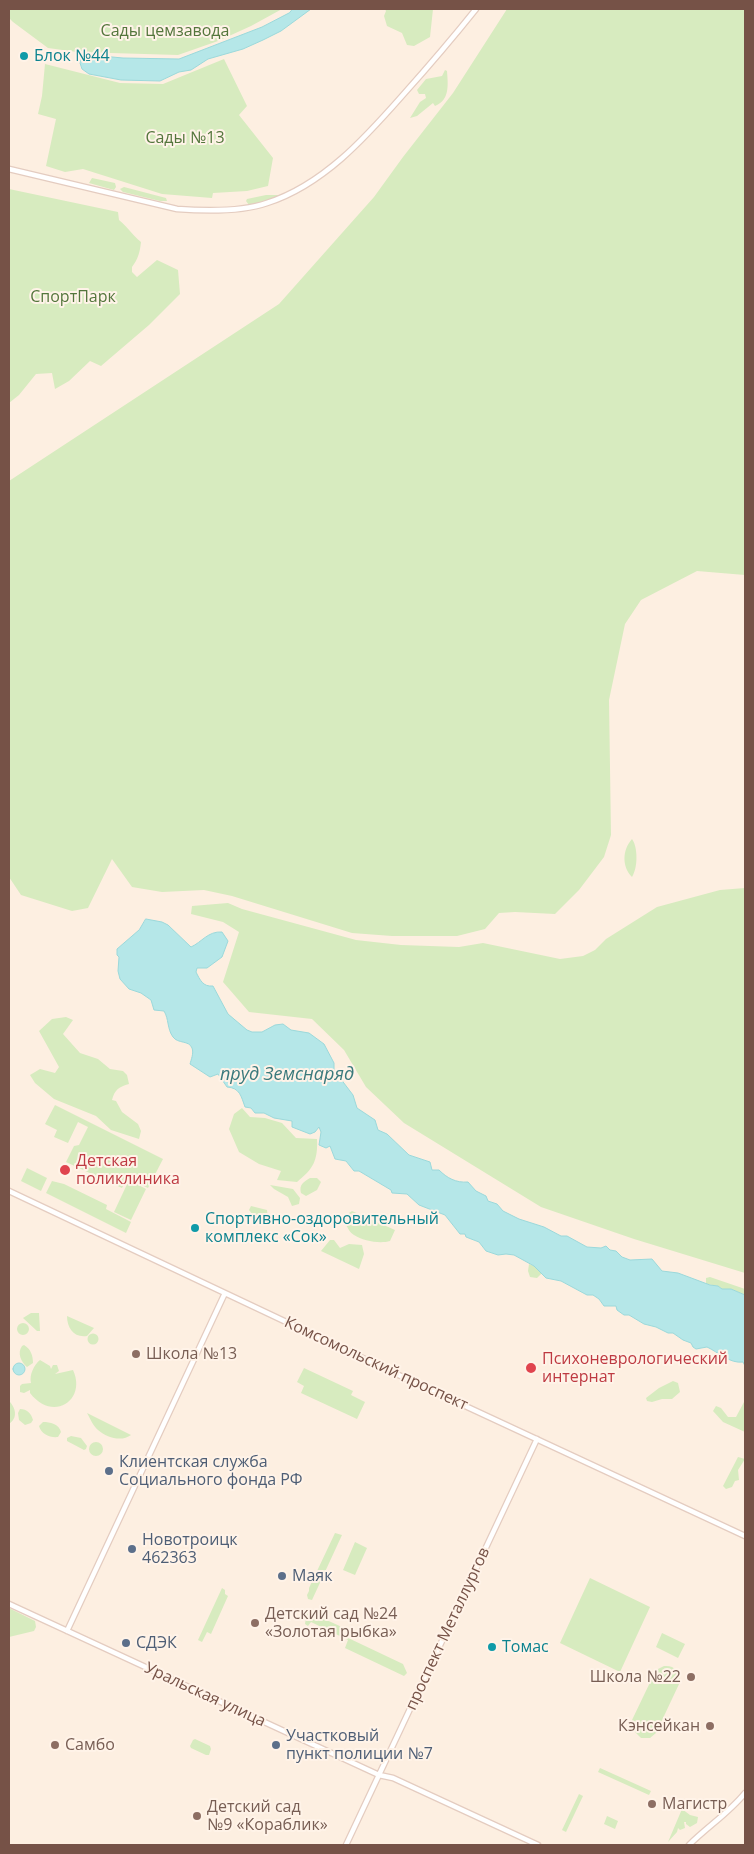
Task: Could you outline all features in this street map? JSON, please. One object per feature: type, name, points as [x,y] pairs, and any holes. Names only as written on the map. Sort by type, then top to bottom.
[{"type":"street","points":[[9,169],[177,209],[197,211],[223,210],[268,203],[309,184],[338,161],[387,113],[443,51],[476,9]]},
{"type":"street","name":"Комсомольский проспект","points":[[9,1191],[745,1536]]},
{"type":"street","points":[[67,1631],[225,1293]]},
{"type":"street","name":"проспект Металлургов","points":[[346,1845],[536,1439]]},
{"type":"street","name":"Уральская улица","points":[[9,1604],[379,1775],[393,1778],[538,1845]]},
{"type":"street","points":[[690,1845],[716,1819],[738,1802],[745,1793]]},
{"type":"green space","name":"Сады цемзавода","points":[[9,9],[282,9],[218,41],[178,55],[77,52],[48,48],[9,18]]},
{"type":"green space","points":[[385,9],[433,9],[430,37],[414,46],[407,45],[402,33],[387,26],[384,16]]},
{"type":"green space","points":[[507,9],[745,9],[745,575],[697,571],[641,600],[625,624],[609,700],[611,835],[604,857],[579,890],[555,914],[499,913],[485,929],[457,936],[392,936],[352,933],[232,896],[204,890],[162,892],[132,887],[112,859],[88,908],[72,911],[21,895],[9,877],[9,481],[279,304],[374,197],[453,93]]},
{"type":"green space","name":"Сады №13","points":[[224,59],[247,106],[239,115],[273,158],[268,186],[247,191],[213,193],[212,198],[162,194],[83,169],[65,172],[46,166],[56,119],[38,114],[45,64],[120,83],[163,84]]},
{"type":"green space","points":[[445,70],[447,71],[448,87],[446,96],[440,103],[435,106],[433,103],[417,116],[410,118],[420,102],[426,98],[425,94],[419,94],[417,90],[426,79],[442,76]]},
{"type":"green space","points":[[92,178],[115,183],[116,187],[114,190],[89,183]]},
{"type":"green space","points":[[124,187],[166,198],[167,201],[123,192],[120,189]]},
{"type":"green space","name":"СпортПарк","points":[[9,189],[118,212],[119,220],[141,242],[132,272],[137,277],[157,260],[178,270],[180,294],[149,325],[101,366],[90,361],[69,381],[55,389],[52,373],[36,374],[19,395],[9,403]]},
{"type":"green space","points":[[266,195],[279,196],[249,205],[246,201],[247,199]]},
{"type":"green space","points":[[632,839],[636,858],[632,877],[626,868],[624,858],[626,848]]},
{"type":"green space","points":[[745,888],[745,1273],[634,1239],[541,1207],[404,1123],[366,1087],[344,1050],[312,1019],[249,1012],[223,982],[239,932],[223,922],[191,914],[192,906],[228,903],[242,909],[356,940],[401,945],[459,947],[483,943],[560,959],[583,956],[595,950],[606,939],[657,907],[720,890]]},
{"type":"green space","points":[[66,1017],[73,1020],[63,1034],[80,1053],[98,1059],[110,1069],[123,1071],[127,1075],[129,1084],[118,1089],[112,1100],[116,1101],[122,1112],[138,1124],[141,1131],[139,1139],[111,1130],[96,1116],[54,1099],[35,1083],[30,1075],[40,1069],[55,1073],[59,1067],[39,1031],[52,1019]]},
{"type":"green space","points":[[55,1105],[163,1159],[148,1188],[127,1178],[122,1188],[66,1162],[74,1146],[79,1145],[88,1127],[78,1122],[68,1143],[54,1137],[57,1130],[45,1124]]},
{"type":"green space","points":[[242,1108],[250,1117],[265,1118],[282,1123],[296,1138],[317,1139],[317,1153],[313,1164],[297,1182],[277,1180],[281,1171],[259,1164],[239,1152],[229,1129],[234,1114]]},
{"type":"green space","points":[[27,1168],[47,1178],[41,1191],[21,1181]]},
{"type":"green space","points":[[310,1178],[317,1178],[321,1182],[317,1190],[306,1196],[301,1193],[301,1186]]},
{"type":"green space","points":[[129,1180],[146,1189],[131,1220],[114,1212]]},
{"type":"green space","points":[[52,1181],[64,1184],[107,1205],[106,1209],[131,1222],[126,1233],[46,1193]]},
{"type":"green space","points":[[270,1185],[293,1189],[300,1198],[299,1204],[292,1206],[288,1197]]},
{"type":"green space","points":[[251,1206],[267,1210],[268,1219],[266,1222],[256,1218],[249,1210]]},
{"type":"green space","points":[[352,1211],[395,1230],[390,1241],[381,1242],[362,1239],[350,1232],[346,1225],[349,1221],[349,1213]]},
{"type":"green space","points":[[330,1240],[334,1240],[340,1248],[349,1244],[362,1245],[364,1254],[359,1269],[321,1251]]},
{"type":"green space","points":[[529,1264],[542,1273],[537,1278],[530,1277],[528,1271]]},
{"type":"green space","points":[[710,1277],[745,1289],[745,1295],[731,1289],[722,1289],[718,1286],[706,1284],[706,1278]]},
{"type":"green space","points":[[31,1313],[39,1313],[40,1331],[37,1331],[23,1318]]},
{"type":"green space","points":[[67,1316],[94,1328],[87,1336],[75,1334],[68,1324]]},
{"type":"green space","points":[[21,1323],[25,1323],[29,1329],[25,1335],[21,1335],[17,1331],[17,1327]]},
{"type":"green space","points":[[93,1333],[99,1339],[93,1345],[87,1339]]},
{"type":"green space","points":[[24,1345],[30,1351],[33,1358],[33,1363],[27,1367],[21,1360],[20,1354]]},
{"type":"green space","points":[[40,1360],[50,1366],[51,1369],[53,1365],[57,1365],[59,1371],[55,1374],[73,1370],[76,1381],[75,1390],[72,1398],[65,1404],[57,1407],[48,1406],[39,1402],[30,1393],[30,1390],[24,1393],[20,1392],[22,1384],[31,1383],[32,1370]]},
{"type":"green space","points":[[304,1368],[353,1391],[351,1395],[365,1402],[357,1419],[301,1393],[304,1386],[297,1382]]},
{"type":"green space","points":[[673,1381],[678,1383],[680,1392],[672,1399],[647,1401],[646,1398],[659,1388]]},
{"type":"green space","points":[[9,1401],[15,1416],[9,1424]]},
{"type":"green space","points":[[744,1402],[745,1432],[723,1422],[713,1411],[716,1406],[721,1408],[728,1417],[736,1417]]},
{"type":"green space","points":[[20,1409],[30,1413],[33,1420],[31,1423],[25,1425],[19,1420],[18,1413]]},
{"type":"green space","points":[[87,1413],[131,1435],[119,1439],[102,1433],[93,1424]]},
{"type":"green space","points":[[43,1422],[51,1423],[58,1427],[61,1432],[58,1437],[49,1436],[42,1431],[39,1426]]},
{"type":"green space","points":[[71,1436],[81,1438],[87,1446],[86,1449],[84,1450],[67,1441],[67,1438]]},
{"type":"green space","points":[[96,1442],[101,1444],[103,1449],[101,1454],[96,1456],[91,1454],[89,1449],[91,1444]]},
{"type":"green space","points":[[738,1457],[745,1459],[738,1470],[739,1480],[735,1481],[732,1487],[726,1489],[723,1486]]},
{"type":"green space","points":[[335,1533],[342,1535],[312,1600],[308,1599],[309,1588]]},
{"type":"green space","points":[[355,1542],[367,1548],[355,1575],[343,1570]]},
{"type":"green space","points":[[590,1578],[650,1607],[620,1672],[560,1643]]},
{"type":"green space","points":[[222,1588],[228,1596],[211,1634],[207,1632],[202,1642],[198,1640]]},
{"type":"green space","points":[[9,1608],[35,1621],[36,1627],[34,1631],[9,1637]]},
{"type":"green space","points":[[307,1611],[344,1628],[344,1636],[403,1664],[407,1673],[404,1676],[345,1648],[348,1640],[311,1622],[308,1626],[305,1624]]},
{"type":"green space","points":[[662,1633],[685,1644],[678,1658],[656,1647]]},
{"type":"green space","points":[[664,1666],[676,1670],[680,1682],[656,1733],[650,1738],[641,1738],[633,1730],[632,1720],[656,1670]]},
{"type":"green space","points":[[195,1739],[210,1746],[209,1755],[191,1748],[190,1746]]},
{"type":"green space","points":[[600,1768],[651,1791],[649,1795],[598,1772]]},
{"type":"green space","points":[[579,1794],[583,1796],[566,1832],[562,1830]]},
{"type":"green space","points":[[682,1809],[690,1815],[698,1817],[697,1823],[690,1827],[684,1822],[685,1828],[680,1830],[678,1828],[677,1832],[668,1842]]},
{"type":"green space","points":[[607,1816],[618,1821],[615,1829],[604,1824]]},
{"type":"water","points":[[293,9],[311,9],[281,31],[263,40],[243,49],[208,59],[191,70],[179,72],[160,81],[121,80],[89,74],[82,69],[80,63],[81,57],[91,55],[123,58],[179,59],[262,27]]},
{"type":"water","name":"пруд Земснаряд","points":[[146,919],[168,925],[191,947],[213,933],[222,932],[228,941],[222,957],[207,968],[197,968],[196,972],[204,984],[213,986],[228,1014],[252,1032],[262,1032],[275,1025],[283,1024],[291,1030],[309,1033],[324,1044],[334,1063],[334,1070],[353,1095],[357,1108],[375,1120],[378,1130],[387,1134],[409,1155],[430,1162],[432,1170],[439,1170],[456,1181],[468,1182],[476,1191],[486,1196],[488,1201],[497,1204],[503,1211],[519,1219],[544,1227],[561,1236],[567,1236],[587,1247],[601,1248],[606,1246],[630,1260],[652,1259],[662,1271],[678,1273],[745,1295],[745,1366],[743,1362],[733,1361],[707,1347],[696,1349],[691,1343],[673,1333],[644,1324],[629,1315],[624,1315],[617,1310],[616,1306],[604,1306],[593,1295],[587,1295],[561,1281],[546,1278],[534,1266],[514,1255],[498,1255],[486,1251],[479,1242],[466,1237],[465,1234],[460,1234],[445,1215],[419,1205],[407,1194],[392,1193],[391,1190],[359,1171],[354,1171],[346,1161],[335,1159],[330,1146],[326,1148],[319,1145],[321,1132],[319,1127],[310,1134],[292,1127],[292,1121],[274,1118],[264,1113],[255,1113],[251,1108],[245,1107],[239,1093],[235,1089],[227,1087],[218,1074],[210,1077],[190,1064],[193,1054],[192,1048],[173,1037],[164,1011],[154,1010],[151,1000],[141,993],[129,989],[120,979],[117,949],[139,930]]},
{"type":"water","points":[[17,1363],[21,1363],[25,1369],[21,1375],[17,1375],[13,1371],[13,1367]]},
{"type":"place","name":"Блок №44","points":[[24,56]]},
{"type":"place","name":"Детская поликлиника","points":[[65,1170]]},
{"type":"place","name":"Спортивно-оздоровительный комплекс «Сок»","points":[[195,1228]]},
{"type":"place","name":"Школа №13","points":[[136,1354]]},
{"type":"place","name":"Психоневрологический интернат","points":[[531,1368]]},
{"type":"place","name":"Клиентская служба Социального фонда РФ","points":[[109,1471]]},
{"type":"place","name":"Новотроицк 462363","points":[[132,1549]]},
{"type":"place","name":"Маяк","points":[[282,1576]]},
{"type":"place","name":"Детский сад №24 «Золотая рыбка»","points":[[255,1623]]},
{"type":"place","name":"СДЭК","points":[[126,1643]]},
{"type":"place","name":"Томас","points":[[492,1647]]},
{"type":"place","name":"Школа №22","points":[[691,1677]]},
{"type":"place","name":"Кэнсейкан","points":[[710,1726]]},
{"type":"place","name":"Самбо","points":[[55,1745]]},
{"type":"place","name":"Участковый пункт полиции №7","points":[[276,1745]]},
{"type":"place","name":"Магистр","points":[[652,1804]]},
{"type":"place","name":"Детский сад №9 «Кораблик»","points":[[197,1816]]}]
